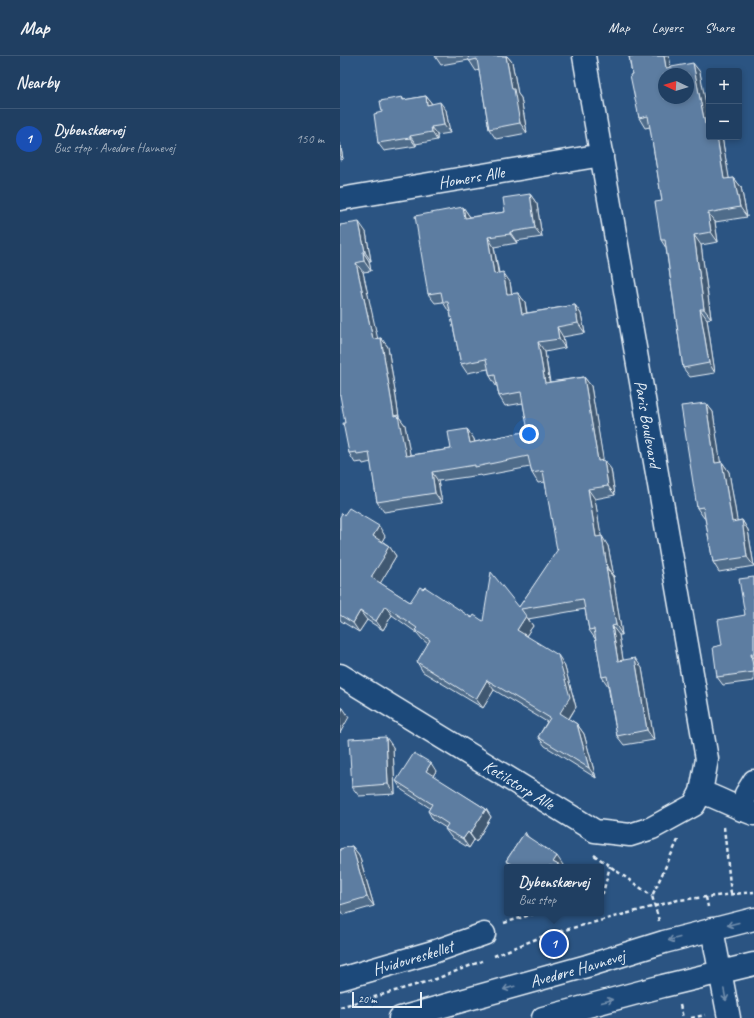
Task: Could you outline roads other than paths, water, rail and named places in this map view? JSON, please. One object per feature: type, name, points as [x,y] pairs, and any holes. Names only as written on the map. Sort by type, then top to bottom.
[{"type":"street","name":"Paris Boulevard","points":[[584,56],[707,759],[697,798]]},
{"type":"street","name":"Homers Alle","points":[[340,199],[602,155]]},
{"type":"street","name":"Ketilstorp Alle","points":[[340,675],[595,831],[630,836],[652,828],[697,798]]},
{"type":"street","points":[[748,812],[746,794],[754,781]]},
{"type":"street","points":[[697,798],[722,800],[748,812]]},
{"type":"street","name":"Avedøre Havnevej","points":[[400,1018],[587,966],[664,942],[754,919]]},
{"type":"street","points":[[712,929],[729,1018]]},
{"type":"street","name":"Hvidovreskellet","points":[[340,979],[436,952],[484,934]]},
{"type":"street","points":[[543,1018],[674,983],[754,964]]},
{"type":"place","name":"Dybenskærvej","points":[[554,944]]}]
